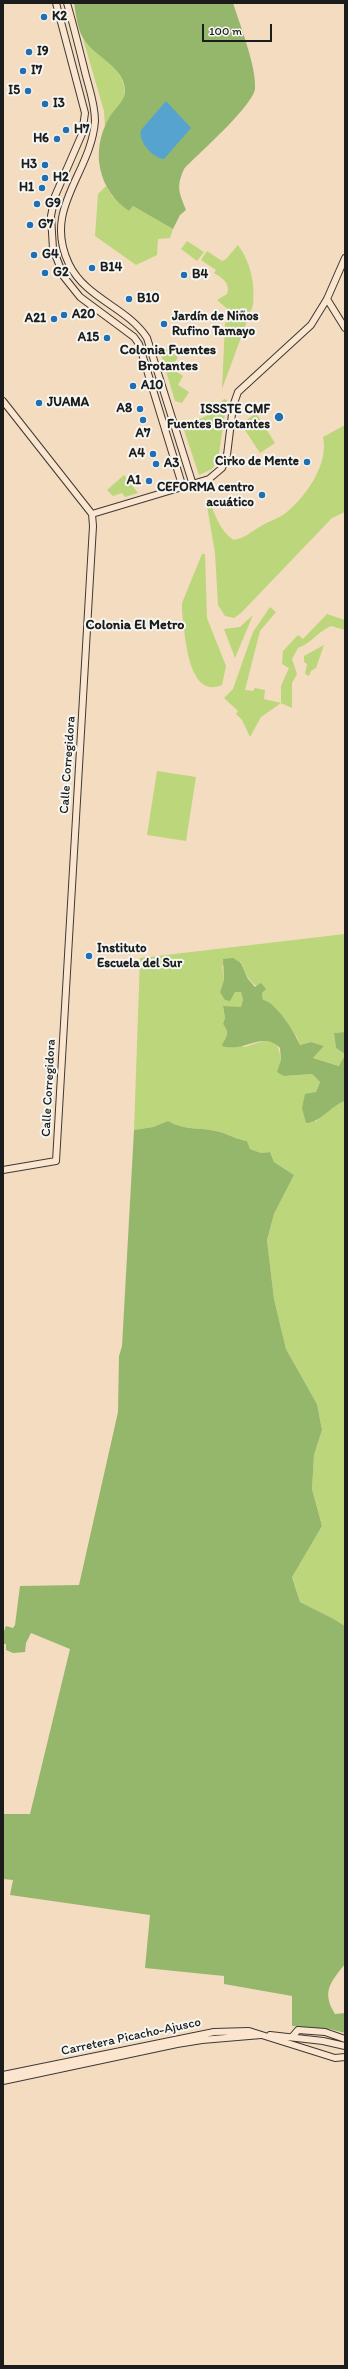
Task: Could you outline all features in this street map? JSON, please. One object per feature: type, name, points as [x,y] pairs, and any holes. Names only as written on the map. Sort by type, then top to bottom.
[{"type":"street","points":[[56,3],[85,113],[82,134],[55,196],[51,216],[53,249],[71,287],[80,297],[134,337],[139,344],[183,488]]},
{"type":"street","points":[[67,3],[95,115],[90,144],[62,213],[61,235],[65,251],[72,269],[82,285],[142,330],[147,338],[193,485]]},
{"type":"street","points":[[3,401],[92,514],[193,485],[217,474],[225,463],[233,406],[238,392],[311,326],[327,298],[345,258]]},
{"type":"street","points":[[327,298],[345,328]]},
{"type":"street","points":[[154,389],[163,387]]},
{"type":"street","name":"Calle Corregidora","points":[[3,1170],[56,1161],[89,618],[93,526],[92,514]]},
{"type":"street","points":[[292,2036],[298,2030],[315,2030],[345,2039]]},
{"type":"street","name":"Carretera Picacho-Ajusco","points":[[3,2075],[196,2034],[249,2031],[264,2035]]},
{"type":"street","points":[[264,2035],[335,2058],[345,2057]]},
{"type":"street","name":"Carretera Picacho-Ajusco","points":[[3,2081],[202,2040],[264,2035],[292,2036],[345,2046]]},
{"type":"green space","points":[[74,3],[233,3],[251,58],[255,89],[252,97],[245,107],[184,169],[180,180],[179,190],[186,210],[180,215],[173,229],[133,206],[129,211],[118,202],[104,181],[100,169],[100,144],[103,131],[109,118],[124,96],[124,83],[115,69],[94,51],[83,38],[78,25]]},
{"type":"green space","points":[[83,39],[113,66],[124,83],[125,92],[122,101],[105,127],[104,111]]},
{"type":"green space","points":[[106,186],[112,196],[129,211],[133,206],[173,229],[170,238],[158,239],[157,255],[136,265],[95,236],[98,194]]},
{"type":"green space","points":[[187,241],[204,252],[197,261],[181,249]]},
{"type":"green space","points":[[238,245],[249,266],[253,281],[253,305],[222,389],[225,324],[232,313],[217,300],[227,294],[228,287],[225,281],[214,273],[216,270],[201,260],[207,251],[222,261],[226,259]]},
{"type":"green space","points":[[159,348],[165,348],[178,357],[171,368],[183,376],[178,385],[189,392],[182,403],[175,401]]},
{"type":"green space","points":[[224,399],[227,400],[218,460],[212,469],[199,475],[183,427],[210,414]]},
{"type":"green space","points":[[256,413],[275,443],[260,453],[241,424]]},
{"type":"green space","points":[[345,425],[345,512],[332,518],[241,613],[234,618],[225,616],[218,605],[215,553],[206,500],[209,499],[218,522],[229,537],[234,540],[245,536],[264,524],[282,516],[295,504],[309,487],[320,468],[324,447],[323,437]]},
{"type":"green space","points":[[124,475],[138,493],[125,497],[122,493],[113,496],[107,490]]},
{"type":"green space","points":[[202,554],[205,554],[207,618],[226,666],[222,685],[210,687],[201,683],[190,662],[182,611],[182,603]]},
{"type":"green space","points":[[270,607],[276,612],[260,631],[245,690],[253,691],[255,688],[265,690],[264,699],[281,703],[261,717],[250,737],[242,720],[236,714],[238,711],[224,698],[233,689],[253,632]]},
{"type":"green space","points":[[327,614],[345,620],[345,630],[331,626],[298,648],[292,659],[297,674],[292,683],[292,708],[281,703],[281,686],[289,668],[282,664],[283,651],[298,635],[303,639]]},
{"type":"green space","points":[[253,615],[235,658],[224,629],[240,627]]},
{"type":"green space","points":[[324,645],[316,668],[311,671],[309,676],[305,674],[307,664],[304,662],[304,656]]},
{"type":"green space","points":[[157,771],[196,777],[186,841],[147,835]]},
{"type":"green space","points":[[345,934],[345,1032],[334,1033],[336,1048],[345,1054],[340,1066],[313,1058],[324,1046],[311,1042],[300,1045],[297,1037],[263,1000],[262,993],[265,989],[252,983],[241,962],[222,966],[224,980],[220,992],[241,992],[243,1000],[242,1007],[223,1007],[225,1018],[223,1024],[229,1032],[229,1036],[224,1040],[245,1047],[266,1041],[272,1042],[276,1044],[279,1049],[284,1076],[312,1074],[320,1082],[316,1092],[315,1122],[337,1104],[345,1101],[345,1626],[300,1602],[292,1576],[322,1526],[312,1489],[314,1455],[322,1430],[317,1404],[286,1349],[274,1299],[267,1240],[274,1214],[294,1175],[274,1162],[270,1152],[261,1153],[250,1149],[247,1141],[216,1131],[182,1127],[168,1121],[153,1127],[134,1130],[140,958]]},
{"type":"green space","points":[[233,958],[241,963],[248,979],[255,987],[261,983],[266,989],[262,993],[263,1000],[274,1006],[279,1012],[290,1026],[300,1045],[311,1042],[324,1046],[313,1058],[339,1066],[345,1055],[345,1101],[335,1106],[317,1120],[306,1123],[302,1108],[305,1094],[316,1092],[320,1082],[312,1074],[284,1076],[277,1072],[281,1060],[280,1048],[274,1043],[260,1041],[238,1047],[222,1046],[227,1033],[223,1024],[225,1018],[223,1006],[241,1007],[243,1000],[241,992],[235,992],[230,1001],[225,1000],[220,992],[224,980],[223,959]]},
{"type":"green space","points":[[345,1032],[345,1054],[336,1048],[334,1033]]},
{"type":"green space","points":[[168,1121],[182,1127],[216,1131],[247,1141],[250,1149],[261,1153],[270,1152],[274,1162],[294,1175],[274,1214],[267,1240],[274,1299],[286,1349],[317,1404],[322,1430],[314,1455],[312,1489],[322,1526],[292,1577],[300,1602],[345,1626],[345,1964],[332,1982],[328,1993],[331,2006],[335,2014],[345,2013],[345,2033],[330,2029],[292,2026],[292,1996],[224,1984],[224,1976],[145,1968],[150,1915],[10,1895],[13,1880],[3,1879],[3,1814],[30,1814],[70,1649],[31,1633],[26,1643],[25,1652],[13,1653],[6,1650],[6,1644],[3,1644],[3,1634],[6,1626],[13,1628],[15,1625],[20,1586],[79,1585],[118,1412],[119,1356],[122,1346],[134,1130],[153,1127]]},
{"type":"water","points":[[166,101],[191,128],[164,159],[155,156],[147,148],[142,139],[141,130]]},
{"type":"place","name":"K2","points":[[44,17]]},
{"type":"place","name":"I9","points":[[29,52]]},
{"type":"place","name":"I7","points":[[23,71]]},
{"type":"place","name":"I5","points":[[28,91]]},
{"type":"place","name":"I3","points":[[45,104]]},
{"type":"place","name":"H7","points":[[66,130]]},
{"type":"place","name":"H6","points":[[57,139]]},
{"type":"place","name":"H3","points":[[45,165]]},
{"type":"place","name":"H2","points":[[45,178]]},
{"type":"place","name":"H1","points":[[42,188]]},
{"type":"place","name":"G9","points":[[37,204]]},
{"type":"place","name":"G7","points":[[30,225]]},
{"type":"place","name":"G4","points":[[34,255]]},
{"type":"place","name":"B14","points":[[92,268]]},
{"type":"place","name":"G2","points":[[45,273]]},
{"type":"place","name":"B4","points":[[184,275]]},
{"type":"place","name":"B10","points":[[129,299]]},
{"type":"place","name":"A20","points":[[64,315]]},
{"type":"place","name":"A21","points":[[54,319]]},
{"type":"place","name":"Jardín de Niños Rufino Tamayo","points":[[164,324]]},
{"type":"place","name":"A15","points":[[107,338]]},
{"type":"place","name":"A10","points":[[133,386]]},
{"type":"place","name":"JUAMA","points":[[39,403]]},
{"type":"place","name":"A8","points":[[140,409]]},
{"type":"place","name":"ISSSTE CMF Fuentes Brotantes","points":[[279,417]]},
{"type":"place","name":"A7","points":[[143,420]]},
{"type":"place","name":"A4","points":[[153,454]]},
{"type":"place","name":"Cirko de Mente","points":[[307,462]]},
{"type":"place","name":"A3","points":[[156,464]]},
{"type":"place","name":"A1","points":[[149,481]]},
{"type":"place","name":"CEFORMA centro acuático","points":[[262,495]]},
{"type":"place","name":"Instituto Escuela del Sur","points":[[89,956]]},
{"type":"district","name":"Colonia Fuentes Brotantes","points":[[168,358]]},
{"type":"district","name":"Colonia El Metro","points":[[135,625]]}]
